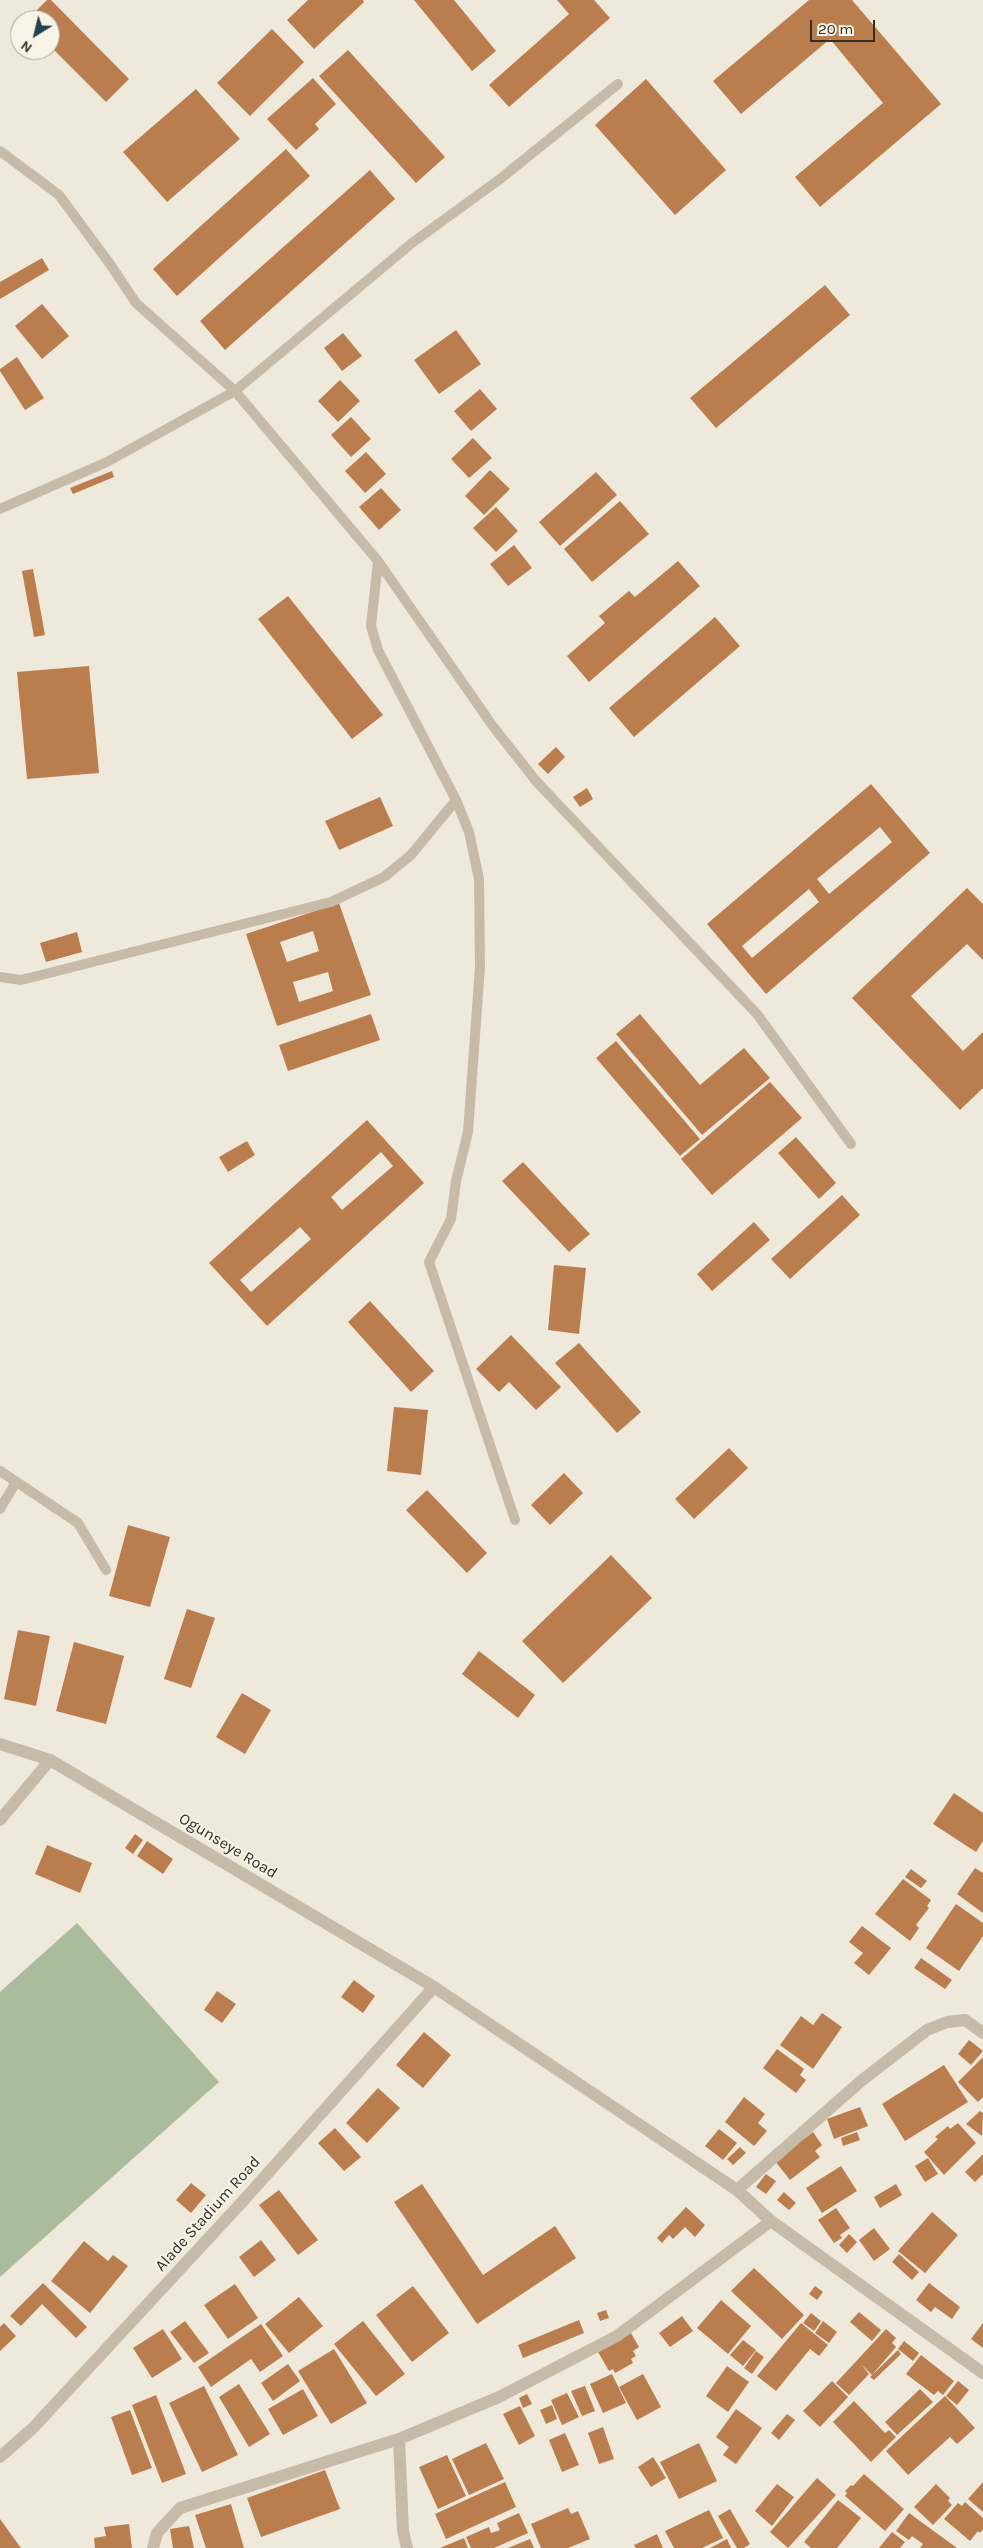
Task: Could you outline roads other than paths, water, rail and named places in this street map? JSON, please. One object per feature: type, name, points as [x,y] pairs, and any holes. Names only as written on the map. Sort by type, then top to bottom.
[{"type":"street","name":"Ogunseye Road","points":[[0,1744],[50,1760],[434,1987],[737,2190],[771,2220],[983,2373]]},
{"type":"street","points":[[0,1820],[50,1760]]},
{"type":"street","name":"Alade Stadium Road","points":[[0,2458],[33,2428],[243,2201],[434,1987]]},
{"type":"street","points":[[737,2190],[861,2081],[927,2030],[947,2022],[965,2020],[983,2033]]},
{"type":"street","points":[[153,2548],[157,2533],[180,2508],[399,2439],[499,2397],[617,2336],[771,2220]]},
{"type":"street","points":[[399,2439],[403,2531],[407,2548]]},
{"type":"lane","points":[[0,509],[107,462],[235,391],[412,243],[500,179],[618,84]]},
{"type":"lane","points":[[0,151],[58,195],[110,264],[136,303],[235,391],[378,561],[492,725],[536,781],[757,1014],[851,1144]]},
{"type":"lane","points":[[378,561],[371,626],[378,650],[456,800],[469,832],[479,879],[480,967],[468,1132],[456,1181],[451,1219],[429,1262],[515,1520]]},
{"type":"lane","points":[[0,977],[21,980],[331,902],[384,877],[411,855],[456,800]]},
{"type":"lane","points":[[0,1471],[78,1523],[106,1570]]},
{"type":"lane","points":[[0,1509],[16,1482]]}]
